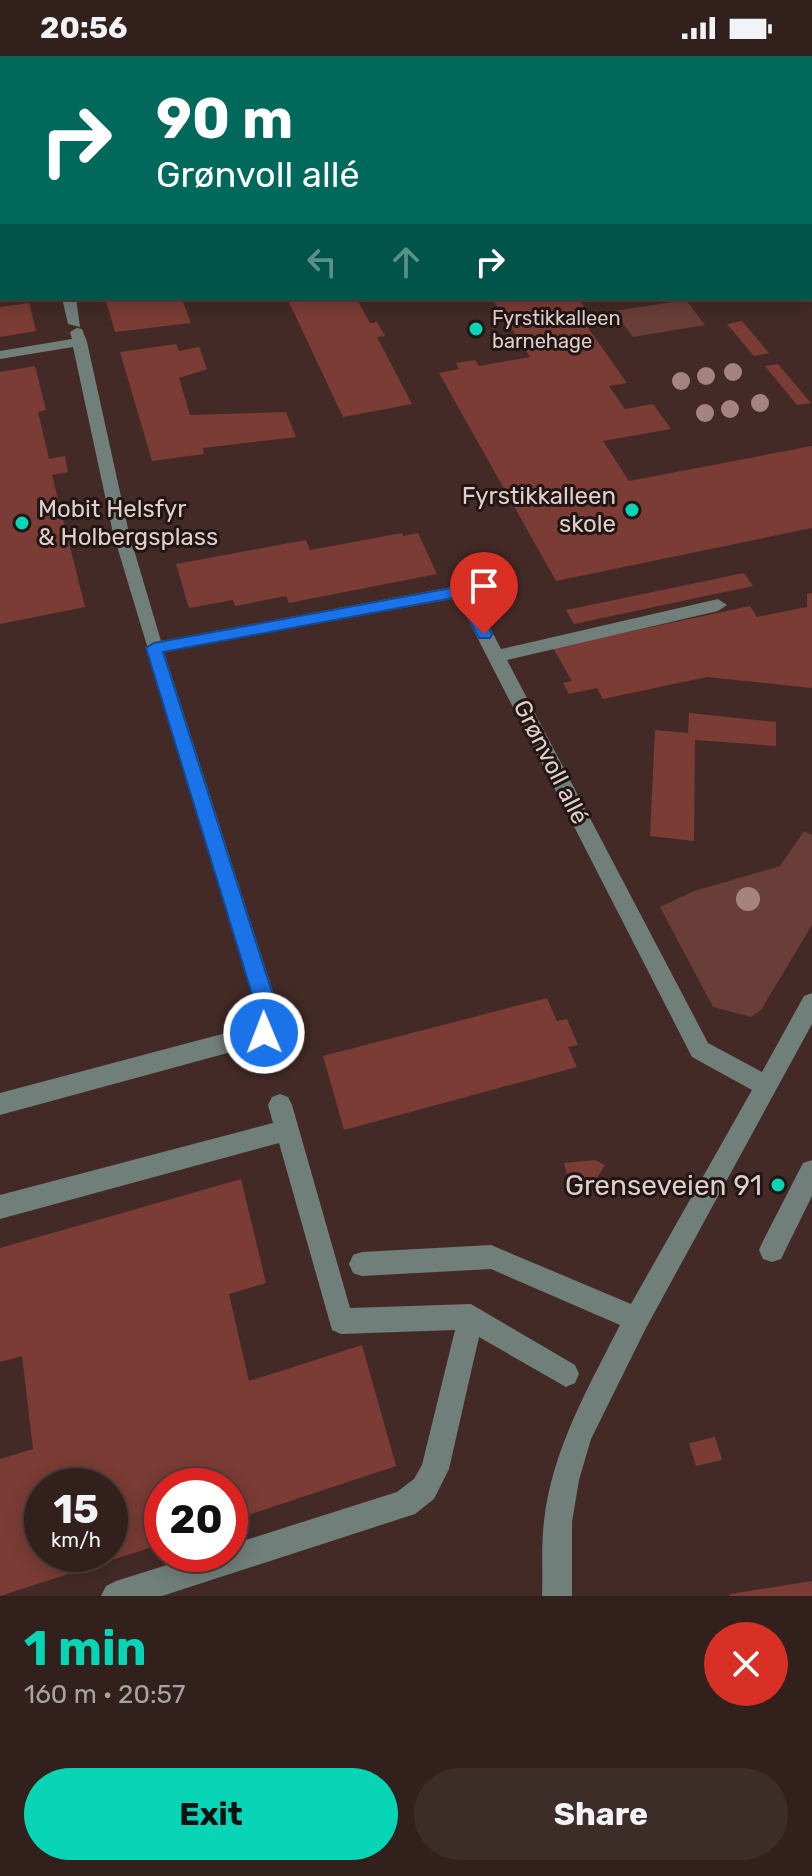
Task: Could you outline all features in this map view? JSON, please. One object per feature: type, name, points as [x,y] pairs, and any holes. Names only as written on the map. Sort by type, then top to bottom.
[{"type":"street","points":[[0,1104],[264,1033],[270,1017],[121,533],[69,300]]},
{"type":"street","points":[[0,355],[77,333]]},
{"type":"street","name":"Grønvoll allé","points":[[154,648],[462,591],[700,1050],[765,1085]]},
{"type":"street","points":[[496,656],[718,605]]},
{"type":"street","points":[[557,1596],[558,1522],[565,1480],[579,1435],[637,1319],[812,1003]]},
{"type":"street","points":[[280,1105],[341,1321],[471,1317],[566,1374]]},
{"type":"street","points":[[0,1207],[288,1130]]},
{"type":"street","points":[[772,1250],[808,1185]]},
{"type":"street","points":[[362,1264],[491,1257],[637,1319]]},
{"type":"street","points":[[116,1596],[405,1504],[424,1489],[435,1469],[471,1317]]},
{"type":"shaded area","points":[[686,300],[705,325],[633,337],[614,311]]},
{"type":"shaded area","points":[[804,831],[812,835],[812,925],[761,1010],[751,1017],[713,1007],[660,907],[694,891],[780,866]]},
{"type":"building","points":[[106,300],[183,302],[191,323],[115,332]]},
{"type":"building","points":[[288,300],[357,300],[370,323],[377,322],[385,336],[377,337],[412,404],[343,417]]},
{"type":"building","points":[[493,300],[579,300],[589,314],[579,315],[627,383],[609,386],[625,409],[653,404],[671,429],[603,441],[629,481],[812,446],[812,528],[556,581],[439,373],[459,369],[456,363],[475,360],[479,366],[530,357]]},
{"type":"building","points":[[29,303],[36,331],[0,337],[0,307]]},
{"type":"building","points":[[742,321],[769,353],[754,356],[727,324]]},
{"type":"building","points":[[176,344],[179,351],[199,347],[207,369],[179,378],[190,415],[286,412],[296,437],[203,448],[204,454],[152,461],[120,352]]},
{"type":"building","points":[[778,364],[811,403],[797,405],[765,366]]},
{"type":"building","points":[[35,366],[46,410],[38,412],[49,459],[65,456],[68,472],[52,475],[85,607],[0,624],[0,372]]},
{"type":"building","points":[[402,533],[403,536],[418,533],[437,574],[289,603],[286,596],[235,606],[233,600],[189,608],[176,564],[306,540],[310,550]]},
{"type":"building","points":[[744,573],[753,586],[574,624],[566,610]]},
{"type":"building","points":[[812,593],[812,688],[707,677],[603,699],[597,688],[569,694],[563,683],[572,681],[553,648],[750,606],[757,617],[807,607],[807,594]]},
{"type":"building","points":[[689,713],[776,722],[776,746],[695,740],[694,841],[650,836],[655,730],[688,733]]},
{"type":"building","points":[[547,998],[557,1021],[567,1019],[578,1045],[568,1047],[577,1067],[344,1130],[323,1056]]},
{"type":"building","points":[[595,1160],[605,1165],[592,1186],[570,1188],[564,1163]]},
{"type":"building","points":[[241,1179],[266,1283],[229,1294],[249,1381],[362,1345],[396,1466],[248,1515],[248,1468],[144,1468],[144,1550],[128,1555],[128,1468],[24,1468],[24,1572],[75,1572],[0,1596],[0,1459],[33,1449],[22,1356],[0,1362],[0,1248]]},
{"type":"building","points":[[715,1437],[722,1460],[696,1466],[689,1443]]},
{"type":"building","points":[[812,1581],[812,1596],[730,1596],[730,1594]]},
{"type":"place","name":"Fyrstikkalleen barnehage","points":[[476,329]]},
{"type":"place","name":"Fyrstikkalleen skole","points":[[632,510]]},
{"type":"place","name":"Mobit Helsfyr & Holbergsplass","points":[[22,523]]},
{"type":"place","name":"Grenseveien 91","points":[[778,1185]]},
{"type":"route","points":[[264,1033],[270,1017],[154,648],[462,591],[484,634]]}]
